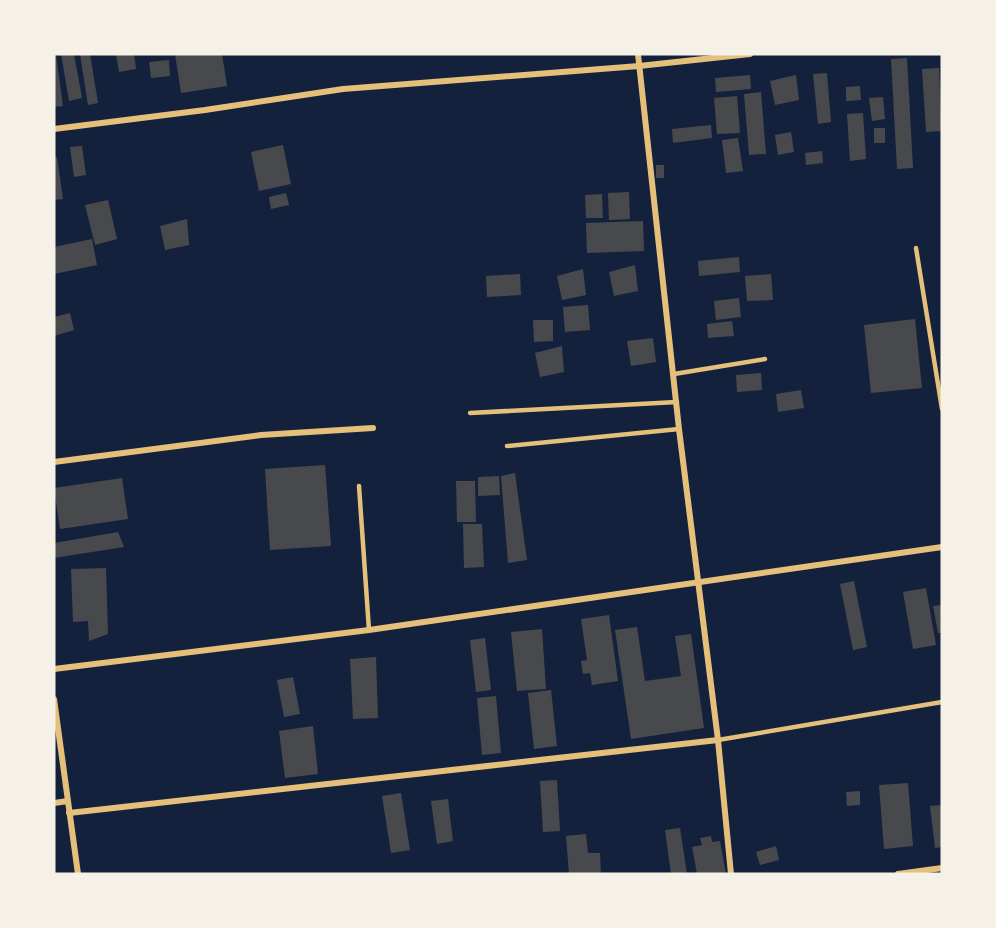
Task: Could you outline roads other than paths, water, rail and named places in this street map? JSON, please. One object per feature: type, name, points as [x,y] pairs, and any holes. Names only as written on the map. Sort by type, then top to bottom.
[{"type":"street","points":[[638,54],[680,429],[700,581],[731,874]]},
{"type":"street","points":[[54,129],[205,110],[343,89],[639,66],[750,54]]},
{"type":"street","points":[[54,462],[261,435],[373,428]]},
{"type":"street","points":[[54,669],[369,630],[942,548]]},
{"type":"street","points":[[54,699],[78,874]]},
{"type":"street","points":[[69,813],[718,740]]},
{"type":"street","points":[[54,803],[68,801]]},
{"type":"street","points":[[898,874],[942,868]]},
{"type":"lane","points":[[916,248],[942,409]]},
{"type":"lane","points":[[674,374],[765,359]]},
{"type":"lane","points":[[470,413],[677,402]]},
{"type":"lane","points":[[507,446],[680,429]]},
{"type":"lane","points":[[359,486],[369,630]]},
{"type":"lane","points":[[718,740],[942,702]]}]
